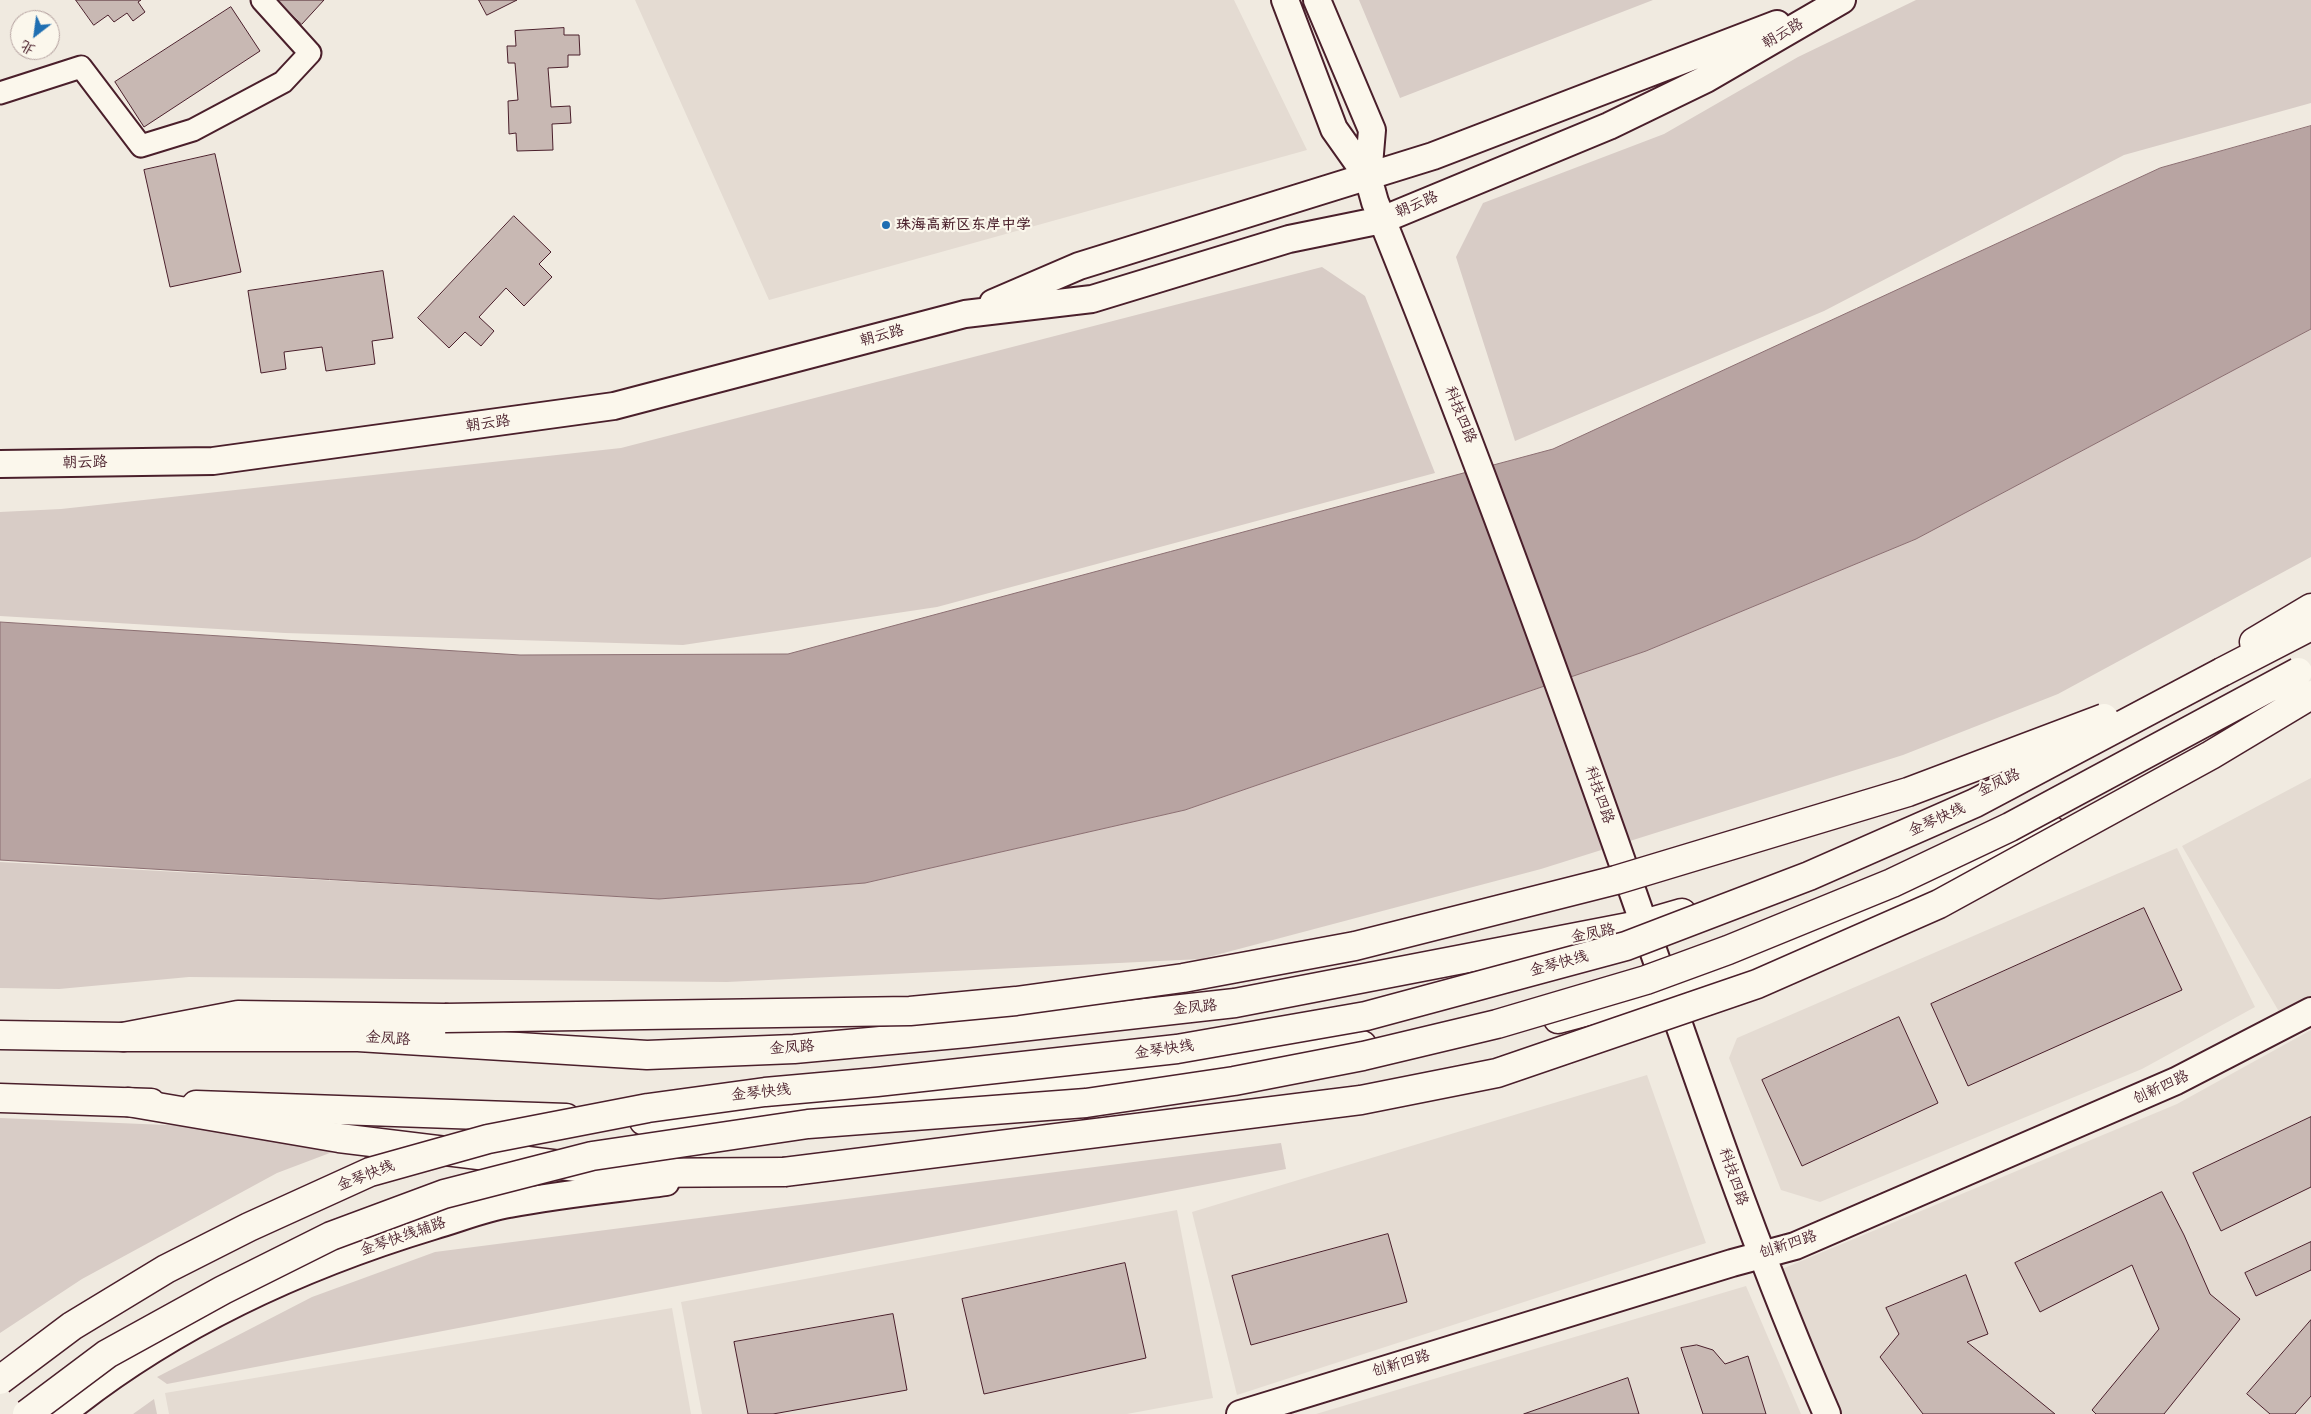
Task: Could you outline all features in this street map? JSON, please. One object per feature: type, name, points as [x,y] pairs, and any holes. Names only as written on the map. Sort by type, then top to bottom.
[{"type":"main road","name":"金凤路","points":[[0,1034],[123,1037],[358,1037],[647,1055],[794,1049],[967,1034],[1235,1003],[1644,924],[1784,883],[2040,764],[2311,608]]},
{"type":"main road","name":"金琴快线","points":[[0,1380],[72,1326],[166,1269],[249,1226],[370,1172],[488,1139],[648,1108],[765,1092],[897,1080],[1177,1049],[1384,1012],[1626,946],[1809,876],[1975,803],[2311,626]]},
{"type":"main road","points":[[27,1414],[107,1354],[223,1290],[331,1236],[444,1194],[592,1156],[808,1124],[1086,1103],[1234,1081],[1363,1056],[1497,1024],[1646,980],[1728,950],[1874,890],[1968,847],[2010,827],[2311,665]]},
{"type":"main road","points":[[123,1037],[238,1015],[445,1018],[910,1011],[1016,1001],[1183,978],[1355,946],[1616,880],[1908,792],[2222,672]]},
{"type":"main road","points":[[0,1098],[640,1121],[1025,1085],[1541,1024],[1668,990],[1816,939],[2072,820],[2311,684]]},
{"type":"main road","points":[[128,1102],[339,1138],[626,1173],[784,1172],[1361,1100],[1497,1073],[1758,984],[1940,904],[2211,755],[2311,695]]},
{"type":"street","points":[[0,93],[80,67],[141,146],[193,130],[283,82],[310,53],[262,0]]},
{"type":"street","name":"科技四路","points":[[1285,0],[1334,129],[1368,177],[1382,220],[1470,439],[1572,719],[1760,1254],[1827,1414]]},
{"type":"street","name":"科技四路","points":[[1317,0],[1372,130],[1368,177]]},
{"type":"street","name":"朝云路","points":[[965,314],[1080,266],[1433,156],[1706,49],[1839,1]]},
{"type":"street","name":"朝云路","points":[[0,464],[213,462],[614,406],[965,314],[1092,299],[1289,239],[1382,220],[1609,126],[1706,80],[1839,1]]},
{"type":"street","name":"创新四路","points":[[1240,1414],[1760,1254],[1794,1246],[2176,1082],[2311,1011]]},
{"type":"street","name":"金琴快线辅路","points":[[62,1414],[94,1388],[165,1342],[257,1294],[384,1241],[508,1204],[674,1181],[784,1172]]},
{"type":"shaded area","name":"珠海高新区东岸中学","points":[[635,0],[1234,0],[1307,150],[769,300]]},
{"type":"shaded area","points":[[1359,0],[1653,0],[1400,98]]},
{"type":"shaded area","points":[[1916,0],[2311,0],[2311,103],[2124,155],[1824,311],[1515,441],[1456,257],[1483,203],[1664,134],[1798,57]]},
{"type":"shaded area","points":[[2311,126],[2311,329],[1916,539],[1646,651],[1185,810],[865,883],[659,899],[0,860],[0,622],[520,655],[788,654],[1553,449],[2160,168]]},
{"type":"shaded area","points":[[1322,267],[1365,296],[1435,473],[937,607],[683,645],[285,633],[0,616],[0,512],[61,509],[621,448]]},
{"type":"shaded area","points":[[2311,329],[2311,557],[2058,694],[1903,755],[1541,869],[1201,959],[727,982],[189,977],[59,989],[0,988],[0,862],[659,899],[865,883],[1185,810],[1646,651],[1916,539]]},
{"type":"shaded area","points":[[2311,778],[2311,999],[2281,1015],[2182,846]]},
{"type":"shaded area","points":[[2177,848],[2255,1007],[2142,1069],[1820,1202],[1781,1190],[1729,1058],[1737,1038]]},
{"type":"shaded area","points":[[2311,1030],[2311,1414],[1841,1414],[1782,1269],[2177,1104]]},
{"type":"shaded area","points":[[1647,1075],[1706,1243],[1237,1395],[1192,1212]]},
{"type":"shaded area","points":[[0,1118],[380,1134],[277,1173],[82,1279],[0,1333]]},
{"type":"shaded area","points":[[1281,1143],[1286,1169],[167,1384],[157,1377],[312,1297],[435,1252]]},
{"type":"shaded area","points":[[1177,1210],[1213,1398],[1127,1414],[702,1414],[681,1302]]},
{"type":"shaded area","points":[[1746,1286],[1801,1414],[1316,1414]]},
{"type":"shaded area","points":[[672,1308],[691,1414],[169,1414],[165,1393]]},
{"type":"shaded area","points":[[154,1399],[157,1414],[133,1414]]},
{"type":"building","points":[[76,0],[141,0],[138,2],[145,12],[133,21],[127,13],[114,22],[108,15],[94,25]]},
{"type":"building","points":[[275,0],[324,0],[302,24]]},
{"type":"building","points":[[479,0],[517,0],[487,15]]},
{"type":"building","points":[[231,7],[260,51],[144,127],[115,82]]},
{"type":"building","points":[[564,28],[564,35],[579,35],[580,55],[568,55],[568,67],[548,68],[551,107],[570,106],[571,123],[552,124],[553,150],[517,151],[516,133],[509,134],[508,101],[518,100],[515,63],[508,63],[507,46],[516,46],[515,31]]},
{"type":"building","points":[[215,154],[241,272],[170,287],[144,170]]},
{"type":"building","points":[[514,216],[551,252],[539,264],[552,277],[524,306],[506,288],[479,317],[494,331],[481,346],[465,332],[449,348],[418,318]]},
{"type":"building","points":[[383,271],[393,338],[372,341],[375,364],[326,371],[322,347],[284,352],[286,369],[261,373],[248,291]]},
{"type":"building","points":[[2144,908],[2182,990],[1968,1086],[1931,1004]]},
{"type":"building","points":[[1899,1017],[1938,1103],[1802,1166],[1762,1080]]},
{"type":"building","points":[[2311,1117],[2311,1187],[2221,1231],[2193,1173]]},
{"type":"building","points":[[2162,1192],[2184,1235],[2210,1294],[2240,1319],[2164,1414],[2096,1414],[2092,1410],[2159,1329],[2132,1265],[2040,1312],[2015,1263]]},
{"type":"building","points":[[1388,1234],[1407,1302],[1251,1345],[1232,1276]]},
{"type":"building","points":[[2311,1242],[2311,1270],[2256,1296],[2245,1273]]},
{"type":"building","points":[[1125,1263],[1146,1358],[984,1394],[962,1299]]},
{"type":"building","points":[[1966,1275],[1988,1334],[1967,1342],[2055,1414],[1923,1414],[1880,1357],[1899,1334],[1886,1308]]},
{"type":"building","points":[[893,1314],[907,1390],[773,1414],[748,1414],[734,1342]]},
{"type":"building","points":[[2311,1320],[2311,1396],[2295,1414],[2270,1414],[2247,1394]]},
{"type":"building","points":[[1697,1345],[1713,1350],[1725,1364],[1748,1356],[1766,1414],[1703,1414],[1681,1348]]},
{"type":"building","points":[[1628,1378],[1639,1414],[1524,1414]]},
{"type":"place","name":"珠海高新区东岸中学","points":[[886,225]]}]
